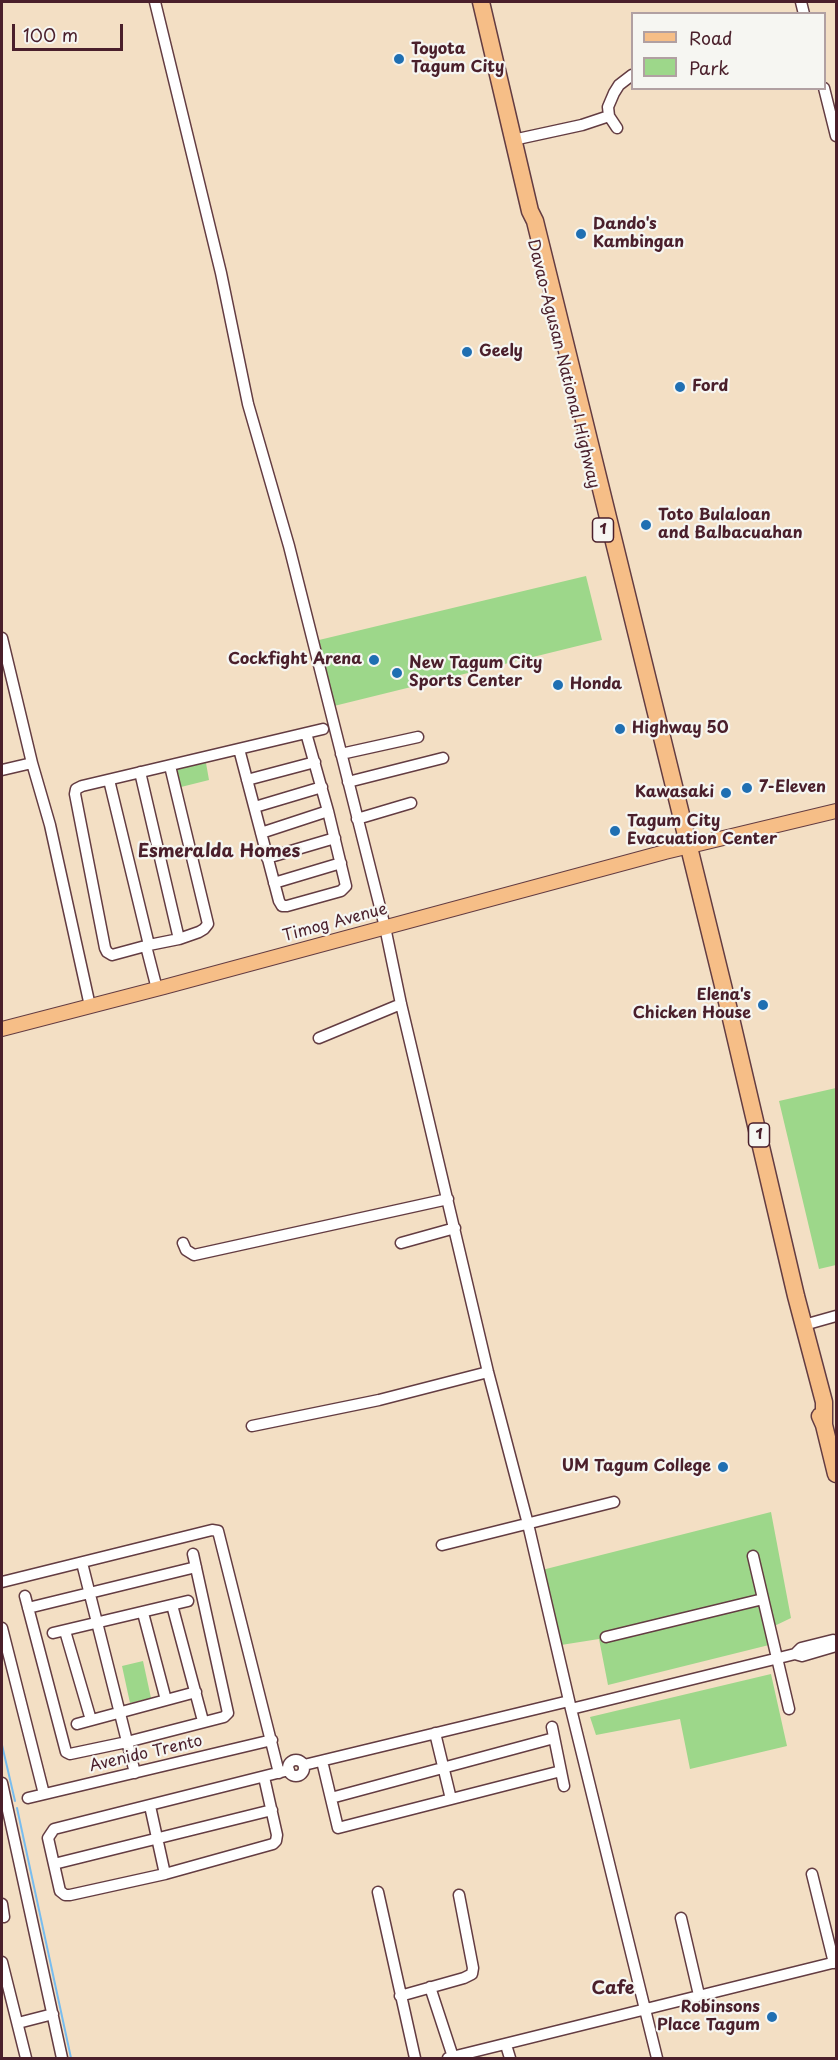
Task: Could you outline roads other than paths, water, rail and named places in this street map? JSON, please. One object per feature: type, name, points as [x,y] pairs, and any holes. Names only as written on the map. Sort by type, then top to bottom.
[{"type":"highway","name":"Davao-Agusan National Highway","points":[[480,2],[530,212],[529,223],[566,362],[717,980],[792,1297],[815,1406],[824,1425],[837,1474]]},
{"type":"highway","name":"Davao-Agusan National Highway","points":[[792,1297],[804,1325],[824,1402],[824,1425]]},
{"type":"main road","name":"Timog Avenue","points":[[2,1029],[683,848],[837,811]]},
{"type":"street","points":[[155,2],[219,263],[248,404],[290,546],[385,927],[488,1372],[528,1524],[657,2058]]},
{"type":"street","points":[[616,128],[609,116],[608,107],[619,85],[631,76]]},
{"type":"street","points":[[825,90],[837,136]]},
{"type":"street","points":[[513,140],[582,125],[609,116]]},
{"type":"street","points":[[2,638],[5,671],[50,825],[90,1006]]},
{"type":"street","points":[[170,766],[208,924],[204,929],[179,939],[116,955],[109,954],[105,948],[75,794],[78,787],[323,729]]},
{"type":"street","points":[[239,749],[274,883],[280,904],[284,907],[341,891],[345,888],[346,883],[306,733]]},
{"type":"street","points":[[341,754],[418,737]]},
{"type":"street","points":[[348,782],[443,758]]},
{"type":"street","points":[[247,780],[315,762]]},
{"type":"street","points":[[2,768],[32,763]]},
{"type":"street","points":[[140,772],[179,939]]},
{"type":"street","points":[[109,780],[161,988]]},
{"type":"street","points":[[255,807],[322,787]]},
{"type":"street","points":[[357,819],[411,803]]},
{"type":"street","points":[[261,833],[328,812]]},
{"type":"street","points":[[267,858],[335,838]]},
{"type":"street","points":[[274,883],[341,863]]},
{"type":"street","points":[[319,1038],[401,1004]]},
{"type":"street","points":[[183,1243],[186,1250],[194,1255],[448,1199]]},
{"type":"street","points":[[401,1243],[455,1228]]},
{"type":"street","points":[[804,1325],[837,1316]]},
{"type":"street","points":[[252,1426],[379,1400],[488,1372]]},
{"type":"street","points":[[442,1545],[614,1502]]},
{"type":"street","points":[[2,1582],[212,1530],[218,1531],[272,1740],[284,1771]]},
{"type":"street","points":[[25,1596],[66,1752],[70,1754],[127,1742],[224,1717],[229,1710],[193,1554]]},
{"type":"street","points":[[753,1556],[789,1709]]},
{"type":"street","points":[[82,1563],[135,1773]]},
{"type":"street","points":[[28,1608],[196,1566]]},
{"type":"street","points":[[606,1637],[763,1599]]},
{"type":"street","points":[[53,1633],[188,1601]]},
{"type":"street","points":[[172,1605],[203,1721]]},
{"type":"street","points":[[143,1613],[166,1700]]},
{"type":"street","points":[[2,1628],[44,1794]]},
{"type":"street","points":[[65,1631],[91,1720]]},
{"type":"street","points":[[264,1776],[277,1835],[273,1844],[165,1874],[68,1896],[60,1891],[48,1838],[54,1829],[150,1806],[264,1776],[284,1771],[298,1775],[302,1772],[304,1765],[435,1733],[795,1654],[802,1656],[833,1640],[837,1641]]},
{"type":"street","points":[[813,1649],[837,1646]]},
{"type":"street","points":[[77,1724],[196,1692]]},
{"type":"street","points":[[435,1733],[451,1799]]},
{"type":"street","points":[[331,1798],[553,1733],[564,1786]]},
{"type":"street","name":"Avenido Trento","points":[[28,1798],[272,1740]]},
{"type":"street","points":[[322,1761],[338,1828],[561,1772]]},
{"type":"street","points":[[2,1783],[5,1817],[62,2058]]},
{"type":"street","points":[[150,1806],[165,1874]]},
{"type":"street","points":[[54,1864],[272,1810]]},
{"type":"street","points":[[430,1987],[457,2057],[835,1963],[812,1874]]},
{"type":"street","points":[[378,1892],[415,2058]]},
{"type":"street","points":[[400,1996],[464,1978],[473,1971],[459,1895]]},
{"type":"street","points":[[2,1904],[4,1917],[2,1917]]},
{"type":"street","points":[[681,1918],[699,1995]]},
{"type":"street","points":[[2,1962],[26,2058]]},
{"type":"street","points":[[18,2024],[53,2014]]},
{"type":"street","points":[[506,2044],[510,2058]]},
{"type":"waterway","points":[[2,1745],[15,1801]]},
{"type":"waterway","points":[[17,1808],[71,2058]]},
{"type":"place","name":"Toyota Tagum City","points":[[399,59]]},
{"type":"place","name":"Dando's Kambingan","points":[[581,234]]},
{"type":"place","name":"Geely","points":[[467,352]]},
{"type":"place","name":"Ford","points":[[680,387]]},
{"type":"place","name":"Toto Bulaloan and Balbacuahan","points":[[646,525]]},
{"type":"place","name":"Cockfight Arena","points":[[374,660]]},
{"type":"place","name":"New Tagum City Sports Center","points":[[397,673]]},
{"type":"place","name":"Honda","points":[[558,685]]},
{"type":"place","name":"Highway 50","points":[[620,729]]},
{"type":"place","name":"7-Eleven","points":[[747,788]]},
{"type":"place","name":"Kawasaki","points":[[726,793]]},
{"type":"place","name":"Tagum City Evacuation Center","points":[[615,831]]},
{"type":"place","name":"Elena's Chicken House","points":[[763,1005]]},
{"type":"place","name":"UM Tagum College","points":[[723,1467]]},
{"type":"place","name":"Robinsons Place Tagum","points":[[772,2017]]},
{"type":"district","name":"Esmeralda Homes","points":[[219,852]]},
{"type":"district","name":"Cafe","points":[[613,1989]]}]
